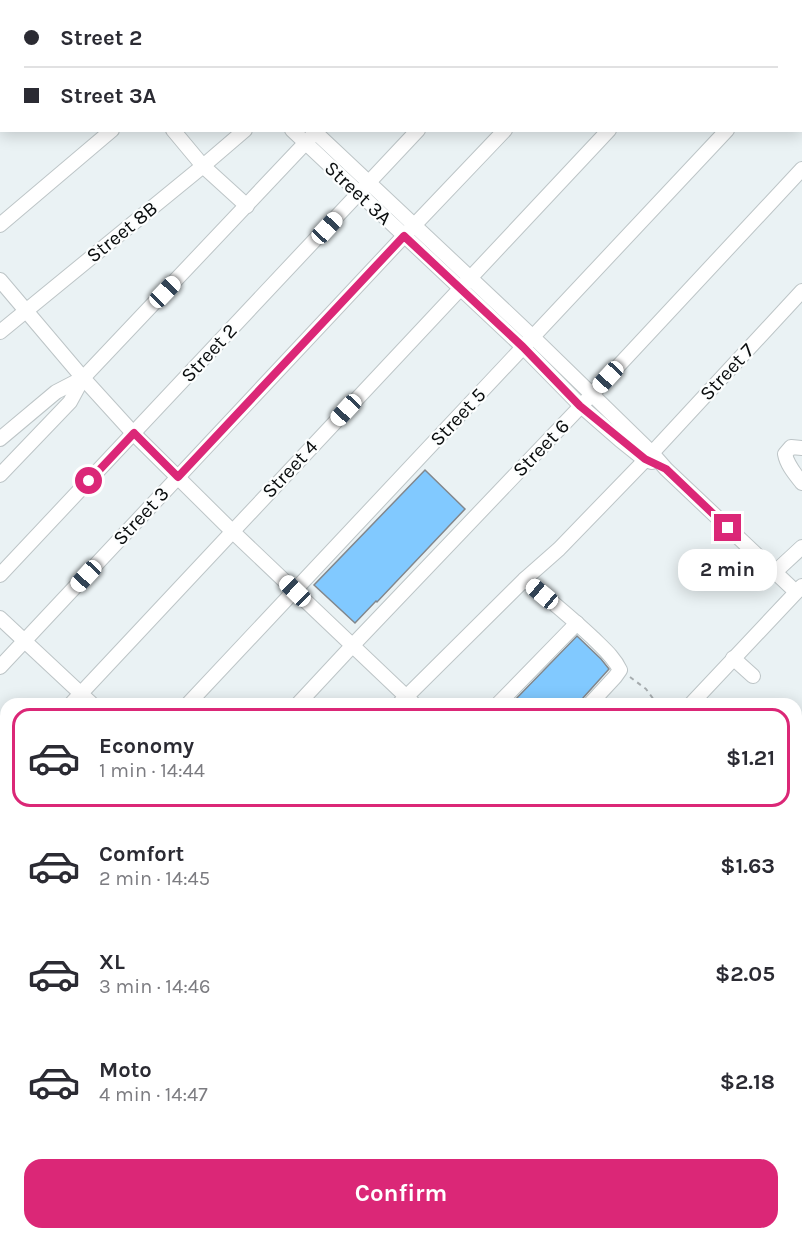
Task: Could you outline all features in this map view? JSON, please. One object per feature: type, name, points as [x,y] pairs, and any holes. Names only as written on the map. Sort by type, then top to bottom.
[{"type":"street","points":[[0,225],[110,132]]},
{"type":"street","points":[[175,132],[203,166],[247,206]]},
{"type":"street","name":"Street 8B","points":[[0,332],[242,132]]},
{"type":"street","name":"Street 3A","points":[[294,132],[404,236],[465,283],[528,342],[592,394],[648,456]]},
{"type":"street","points":[[0,475],[70,402],[83,378],[306,144],[314,132]]},
{"type":"street","name":"Street 3A","points":[[316,132],[414,225],[465,283]]},
{"type":"street","name":"Street 2","points":[[0,575],[415,132]]},
{"type":"street","name":"Street 3","points":[[0,667],[503,132]]},
{"type":"street","name":"Street 4","points":[[76,698],[607,132]]},
{"type":"street","name":"Street 5","points":[[195,698],[725,132]]},
{"type":"street","name":"Street 6","points":[[304,698],[802,169]]},
{"type":"street","points":[[0,280],[83,378],[134,433],[404,698]]},
{"type":"street","name":"Street 7","points":[[410,698],[525,579],[559,549],[802,291]]},
{"type":"street","name":"Street 3A","points":[[528,342],[580,406],[666,469],[775,572],[799,589]]},
{"type":"street","points":[[0,439],[56,392],[83,378]]},
{"type":"street","points":[[802,448],[791,447],[784,454],[802,483]]},
{"type":"street","points":[[775,572],[802,548]]},
{"type":"street","points":[[525,579],[611,655],[620,670],[596,698]]},
{"type":"street","points":[[696,698],[799,589]]},
{"type":"street","points":[[0,618],[76,698]]},
{"type":"street","points":[[504,698],[577,623]]},
{"type":"street","points":[[733,658],[753,676]]},
{"type":"path","points":[[620,670],[646,689],[653,698]]},
{"type":"building","points":[[425,470],[465,509],[355,623],[314,585]]},
{"type":"building","points":[[577,636],[609,669],[583,698],[517,698]]},
{"type":"route","points":[[89,481],[134,433],[178,477],[404,236],[523,347],[580,406],[645,459],[666,469],[728,528]]}]
